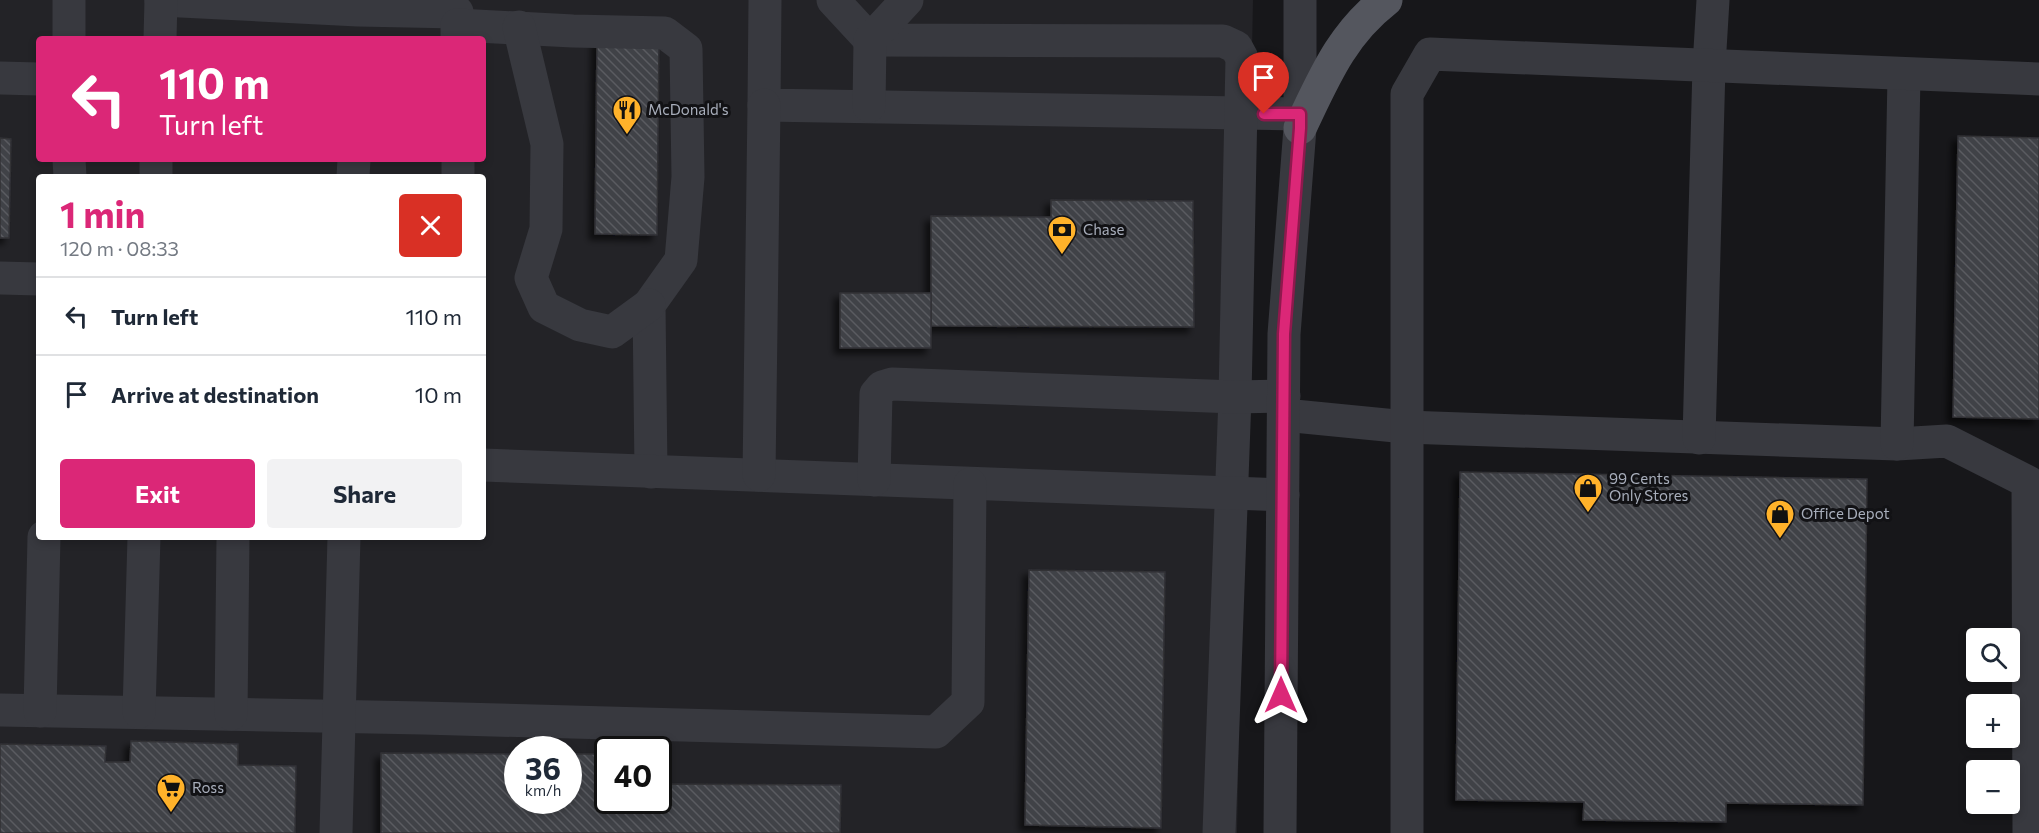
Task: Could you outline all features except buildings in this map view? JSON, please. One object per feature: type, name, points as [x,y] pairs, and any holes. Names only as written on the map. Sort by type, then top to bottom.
[{"type":"main road","points":[[1300,121],[1332,60],[1368,14],[1386,0]]},
{"type":"street","points":[[69,0],[69,36]]},
{"type":"street","points":[[160,36],[161,0],[358,12],[457,12],[457,32],[519,27],[665,33],[686,49],[688,177],[681,260],[649,305],[612,332],[580,326],[544,307],[531,278],[546,228],[547,144],[519,27]]},
{"type":"street","points":[[759,475],[765,0]]},
{"type":"street","points":[[833,0],[870,40],[1222,41],[1236,47],[1242,58],[1235,397],[1220,833]]},
{"type":"street","points":[[869,106],[870,40],[907,0]]},
{"type":"street","points":[[1280,833],[1284,334],[1300,121],[1300,0]]},
{"type":"street","points":[[1699,438],[1709,66],[1713,0]]},
{"type":"street","points":[[1407,833],[1407,93],[1430,54],[2039,79]]},
{"type":"street","points":[[1897,444],[1904,75]]},
{"type":"street","points":[[0,78],[36,79]]},
{"type":"street","points":[[764,105],[1240,114],[1300,121]]},
{"type":"street","points":[[0,278],[36,279]]},
{"type":"street","points":[[649,305],[651,472]]},
{"type":"street","points":[[874,480],[876,394],[882,387],[892,384],[1235,397],[1406,427],[1897,444],[1947,441],[2028,482],[2029,833]]},
{"type":"street","points":[[486,465],[1283,495]]},
{"type":"street","points":[[0,710],[339,716],[936,732],[968,702],[970,483]]},
{"type":"street","points":[[40,711],[44,540]]},
{"type":"street","points":[[139,712],[144,540]]},
{"type":"street","points":[[231,714],[233,540]]},
{"type":"street","points":[[336,833],[344,540]]},
{"type":"shaded area","points":[[0,0],[1253,0],[1237,833],[0,833]]},
{"type":"place","name":"McDonald's","points":[[627,136]]},
{"type":"place","name":"Chase","points":[[1062,256]]},
{"type":"place","name":"99 Cents Only Stores","points":[[1588,514]]},
{"type":"place","name":"Office Depot","points":[[1780,540]]},
{"type":"place","name":"Ross","points":[[171,814]]},
{"type":"route","points":[[1264,114],[1300,114],[1284,334],[1281,695]]}]
